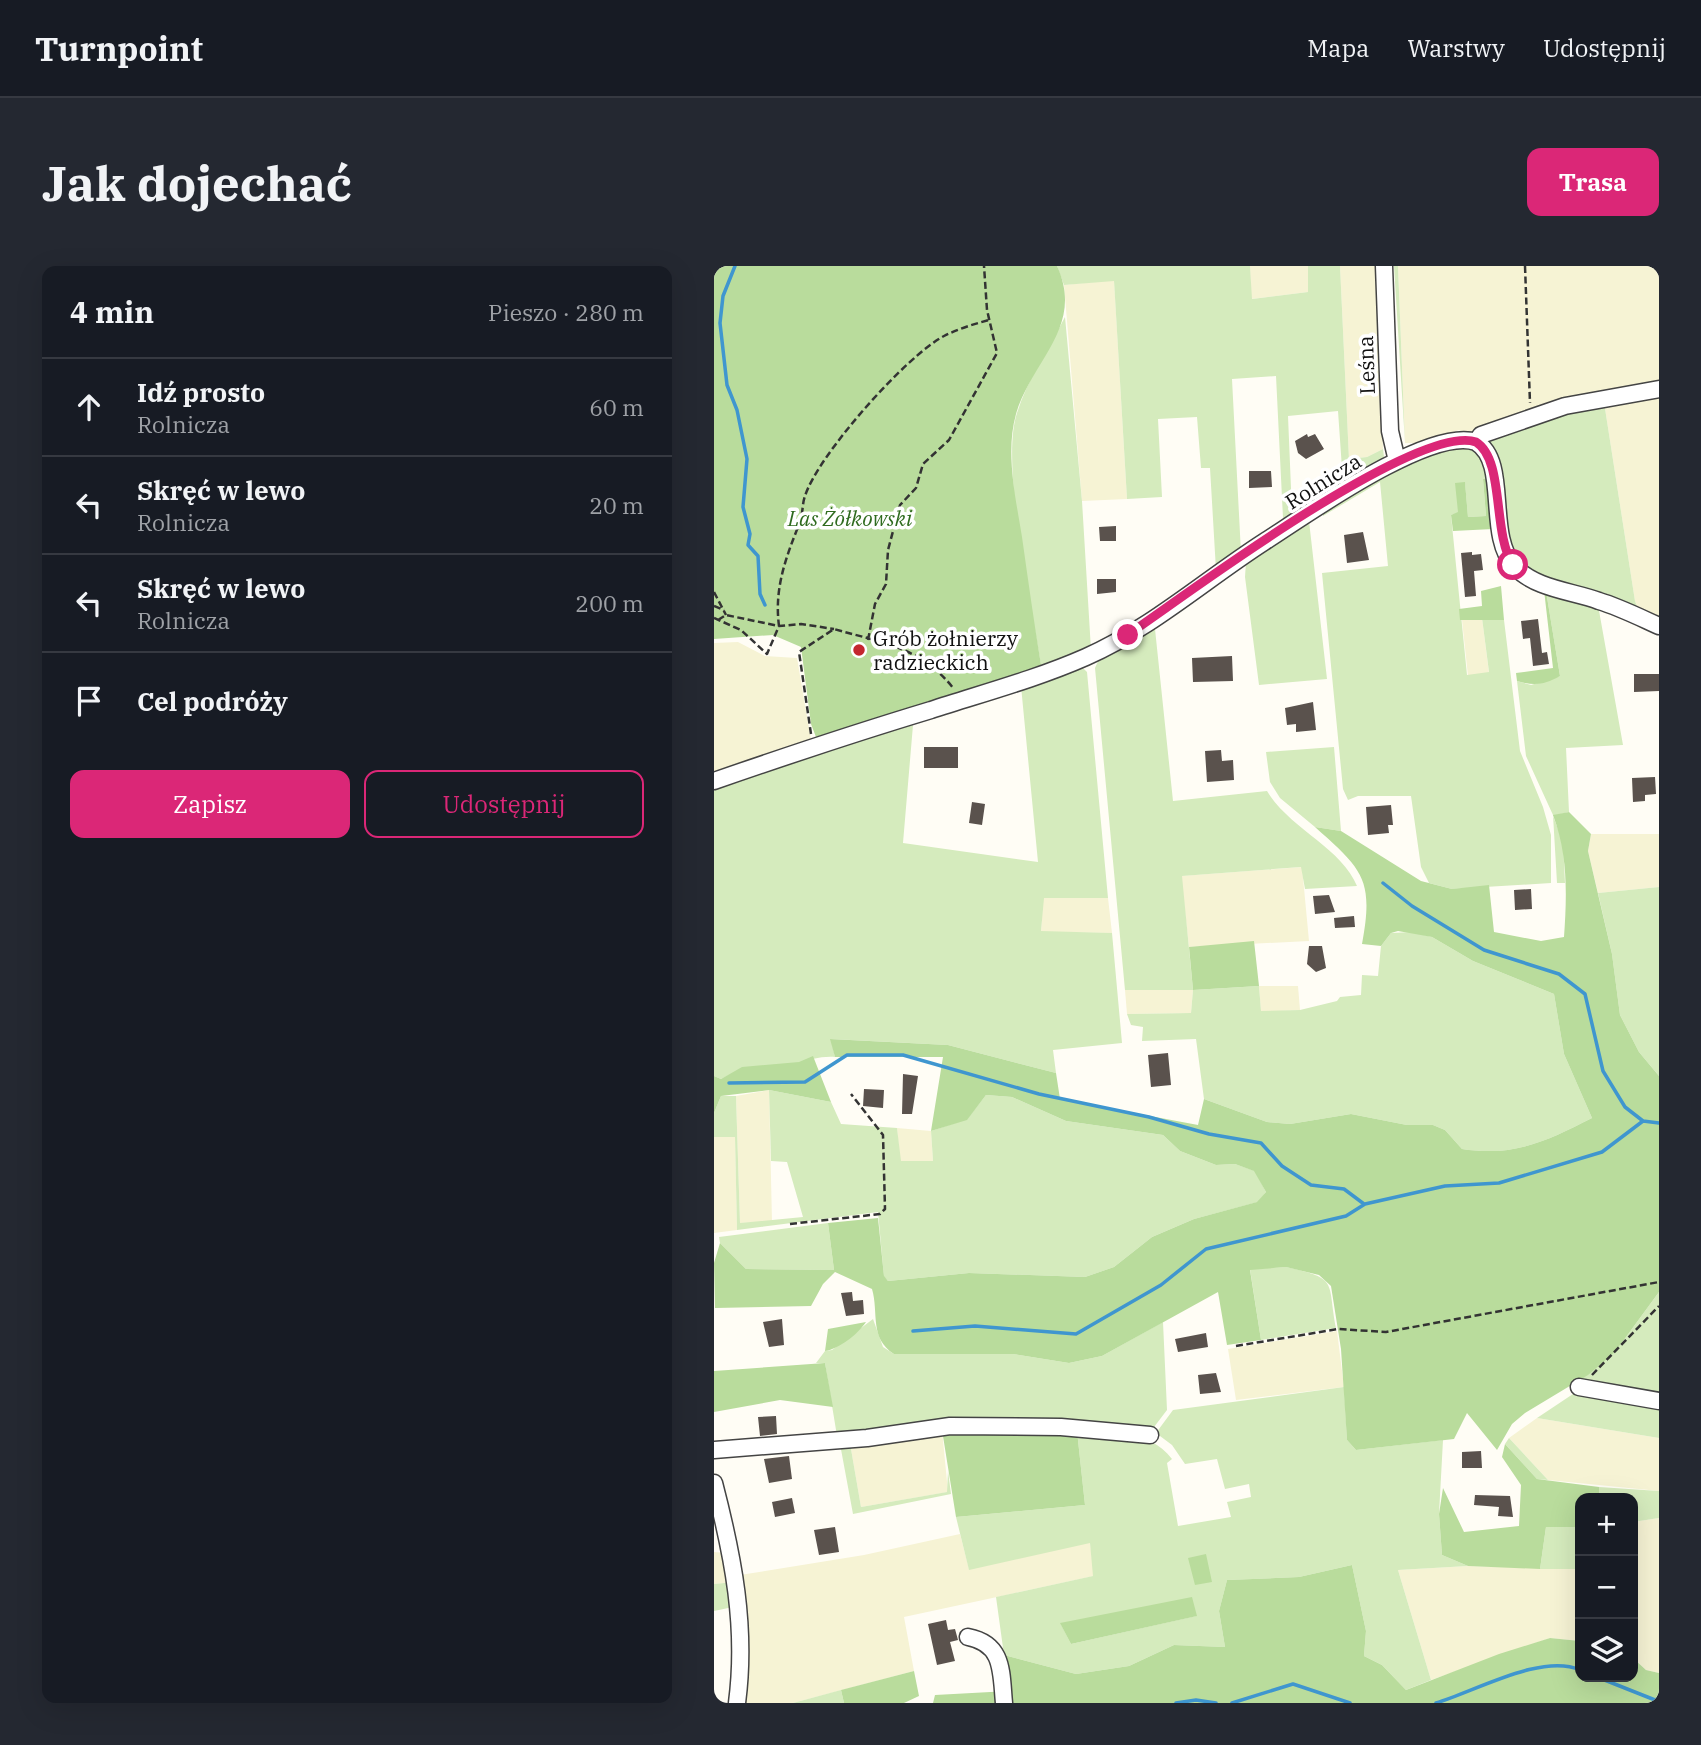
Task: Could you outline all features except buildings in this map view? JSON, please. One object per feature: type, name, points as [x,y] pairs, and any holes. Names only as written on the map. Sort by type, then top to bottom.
[{"type":"street","name":"Leśna","points":[[1384,266],[1390,432],[1397,461]]},
{"type":"street","points":[[1659,389],[1582,402],[1480,435],[1476,442],[1490,459],[1500,536],[1513,565],[1543,584],[1600,601],[1659,626]]},
{"type":"street","name":"Rolnicza","points":[[714,781],[815,746],[1020,682],[1087,657],[1128,635],[1239,558],[1397,461],[1434,445],[1456,440],[1476,442]]},
{"type":"street","points":[[1579,1387],[1659,1401]]},
{"type":"street","points":[[714,1450],[867,1438],[950,1426],[1060,1427],[1150,1435]]},
{"type":"street","points":[[714,1483],[722,1545],[741,1632],[737,1703]]},
{"type":"street","points":[[968,1637],[983,1640],[995,1651],[1004,1703]]},
{"type":"path","points":[[868,640],[875,604],[886,584],[888,550],[900,505],[916,488],[923,464],[949,440],[997,353],[989,320],[984,266]]},
{"type":"path","points":[[1525,266],[1531,419]]},
{"type":"path","points":[[716,619],[741,630],[767,654],[779,626],[777,594],[787,553],[801,518],[805,496],[835,444],[848,433],[866,405],[941,337],[989,320]]},
{"type":"path","points":[[714,592],[726,615]]},
{"type":"path","points":[[714,606],[724,610]]},
{"type":"path","points":[[716,619],[726,615],[779,626],[801,624],[895,644],[925,660],[962,700]]},
{"type":"path","points":[[815,746],[799,652],[834,629]]},
{"type":"path","points":[[790,1224],[880,1214],[885,1209],[883,1135],[851,1094]]},
{"type":"path","points":[[1236,1346],[1338,1329],[1386,1332],[1659,1282]]},
{"type":"path","points":[[1579,1387],[1659,1306]]},
{"type":"shaded area","points":[[1250,266],[1308,266],[1308,292],[1251,299]]},
{"type":"shaded area","points":[[1340,266],[1375,266],[1380,364],[1383,449],[1367,457],[1349,459]]},
{"type":"shaded area","points":[[1398,266],[1659,266],[1659,386],[1468,435],[1459,430],[1421,443],[1405,443]]},
{"type":"shaded area","points":[[1114,280],[1127,499],[1082,501],[1064,285]]},
{"type":"shaded area","points":[[1659,395],[1659,620],[1639,612],[1635,601],[1604,402]]},
{"type":"shaded area","points":[[1482,618],[1489,673],[1468,676],[1462,620]]},
{"type":"shaded area","points":[[738,642],[765,656],[797,658],[811,740],[714,774],[714,643]]},
{"type":"shaded area","points":[[1591,834],[1659,834],[1659,887],[1598,893],[1588,851]]},
{"type":"shaded area","points":[[1302,867],[1309,941],[1189,947],[1181,876]]},
{"type":"shaded area","points":[[1043,898],[1108,898],[1112,933],[1041,932]]},
{"type":"shaded area","points":[[1259,986],[1298,986],[1300,1010],[1261,1012]]},
{"type":"shaded area","points":[[1125,990],[1193,990],[1191,1013],[1127,1014]]},
{"type":"shaded area","points":[[769,1090],[772,1222],[740,1223],[736,1096]]},
{"type":"shaded area","points":[[897,1128],[931,1131],[933,1161],[900,1161]]},
{"type":"shaded area","points":[[735,1136],[737,1230],[714,1233],[714,1137]]},
{"type":"shaded area","points":[[1337,1331],[1344,1387],[1236,1400],[1228,1349]]},
{"type":"shaded area","points":[[1537,1418],[1659,1438],[1659,1491],[1548,1480],[1509,1438]]},
{"type":"shaded area","points":[[942,1430],[948,1492],[861,1507],[851,1449],[853,1446]]},
{"type":"shaded area","points":[[1659,1518],[1659,1673],[1646,1670],[1638,1663],[1638,1521]]},
{"type":"shaded area","points":[[960,1534],[969,1569],[1090,1542],[1094,1576],[904,1617],[914,1671],[793,1703],[742,1703],[740,1575],[864,1555]]},
{"type":"shaded area","points":[[714,1552],[726,1553],[734,1582],[714,1584]]},
{"type":"shaded area","points":[[1468,1566],[1575,1569],[1575,1640],[1550,1638],[1431,1680],[1398,1570]]},
{"type":"green space","name":"Las Żółkowski","points":[[714,266],[1057,266],[1064,288],[1065,307],[1061,325],[1016,414],[1011,444],[1015,492],[1041,665],[1022,674],[816,737],[811,724],[801,647],[773,635],[714,639]]},
{"type":"green space","points":[[1057,266],[1250,266],[1252,299],[1308,292],[1308,266],[1340,266],[1349,459],[1367,457],[1383,449],[1384,457],[1375,467],[1343,483],[1338,411],[1288,416],[1292,512],[1333,488],[1333,483],[1336,492],[1279,527],[1283,518],[1276,376],[1232,379],[1241,553],[1216,570],[1210,468],[1201,468],[1197,417],[1158,419],[1162,497],[1127,499],[1114,281],[1064,285]]},
{"type":"green space","points":[[1394,266],[1398,266],[1405,443]]},
{"type":"green space","points":[[1065,317],[1082,501],[1091,650],[1041,665],[1019,536],[1012,466],[1013,436],[1017,413],[1026,388]]},
{"type":"green space","points":[[1604,402],[1635,601],[1639,612],[1586,596],[1547,580],[1517,558],[1509,545],[1501,520],[1484,441]]},
{"type":"green space","points":[[1468,447],[1480,454],[1489,478],[1483,479],[1486,516],[1468,517],[1465,483],[1458,513],[1451,515],[1467,675],[1489,672],[1482,618],[1504,620],[1520,751],[1543,807],[1551,835],[1551,883],[1452,889],[1429,883],[1421,867],[1411,796],[1358,796],[1348,800],[1343,789],[1322,573],[1388,566],[1380,482],[1323,516],[1323,511],[1340,498],[1434,450]]},
{"type":"green space","points":[[1489,478],[1493,529],[1453,531],[1451,515],[1458,512],[1455,483],[1465,482],[1468,517],[1486,516],[1483,479]]},
{"type":"green space","points":[[1309,521],[1327,679],[1259,685],[1245,577],[1246,562]]},
{"type":"green space","points":[[1501,586],[1504,620],[1460,620],[1459,609],[1482,606],[1481,591]]},
{"type":"green space","points":[[1203,589],[1205,594],[1155,629],[1173,801],[1267,791],[1288,816],[1340,860],[1357,886],[1305,889],[1301,867],[1182,876],[1193,990],[1125,990],[1095,668],[1099,659]]},
{"type":"green space","points":[[1544,590],[1560,676],[1539,684],[1523,683],[1517,681],[1516,673],[1553,668]]},
{"type":"green space","points":[[1546,591],[1598,605],[1623,745],[1566,748],[1569,812],[1553,816],[1526,756],[1517,681],[1531,685],[1560,676]]},
{"type":"green space","points":[[1082,667],[1087,672],[1108,898],[1044,898],[1041,931],[1112,933],[1122,1043],[1053,1050],[1056,1073],[948,1045],[831,1039],[835,1057],[750,1068],[721,1079],[714,1076],[714,784],[824,748],[913,725],[903,843],[1038,862],[1021,686]]},
{"type":"green space","points":[[1334,747],[1341,831],[1315,827],[1280,798],[1270,782],[1266,752]]},
{"type":"green space","points":[[1569,812],[1591,834],[1588,851],[1612,954],[1620,1015],[1639,1052],[1659,1076],[1659,1292],[1615,1352],[1588,1375],[1525,1413],[1512,1424],[1497,1450],[1467,1413],[1454,1439],[1356,1450],[1347,1440],[1341,1349],[1331,1286],[1319,1275],[1286,1267],[1250,1270],[1261,1340],[1227,1345],[1218,1292],[1102,1356],[1069,1363],[1013,1354],[894,1354],[886,1348],[878,1333],[872,1289],[835,1272],[823,1284],[811,1306],[715,1308],[714,1263],[720,1243],[746,1269],[834,1270],[828,1223],[878,1218],[884,1276],[888,1281],[969,1273],[1085,1277],[1114,1267],[1152,1237],[1194,1219],[1257,1202],[1266,1192],[1254,1171],[1235,1164],[1216,1165],[1180,1151],[1163,1135],[1066,1121],[1012,1097],[986,1095],[967,1120],[931,1131],[943,1057],[835,1057],[830,1039],[948,1045],[1056,1073],[1060,1099],[1198,1125],[1204,1099],[1267,1122],[1290,1124],[1351,1114],[1407,1125],[1433,1125],[1445,1130],[1462,1149],[1498,1151],[1545,1140],[1592,1118],[1564,1054],[1554,994],[1473,961],[1432,937],[1398,931],[1391,933],[1381,946],[1362,944],[1366,904],[1361,877],[1344,854],[1315,827],[1341,831],[1421,881],[1452,889],[1489,885],[1494,932],[1541,941],[1564,937],[1565,875],[1553,815]]},
{"type":"green space","points":[[1553,816],[1563,842],[1565,883],[1557,883]]},
{"type":"green space","points":[[1659,887],[1659,1076],[1639,1052],[1620,1015],[1612,954],[1598,893]]},
{"type":"green space","points":[[1412,932],[1432,937],[1473,961],[1554,994],[1564,1054],[1592,1118],[1545,1140],[1498,1151],[1462,1149],[1445,1130],[1433,1125],[1407,1125],[1351,1114],[1290,1124],[1267,1122],[1204,1099],[1196,1039],[1142,1041],[1143,1027],[1131,1025],[1127,1014],[1191,1013],[1193,990],[1259,986],[1261,1011],[1300,1010],[1337,1001],[1340,997],[1361,995],[1362,975],[1378,976],[1381,946],[1391,933]]},
{"type":"green space","points":[[1254,941],[1259,986],[1193,990],[1189,947]]},
{"type":"green space","points":[[813,1056],[831,1102],[769,1090],[721,1096],[714,1113],[714,1076],[721,1079],[742,1067],[799,1062]]},
{"type":"green space","points":[[769,1090],[831,1102],[841,1124],[897,1128],[901,1161],[933,1161],[931,1131],[967,1119],[986,1095],[1012,1097],[1066,1121],[1163,1135],[1180,1151],[1216,1165],[1235,1164],[1255,1171],[1266,1192],[1258,1202],[1194,1219],[1152,1237],[1114,1267],[1085,1277],[969,1273],[888,1281],[884,1277],[878,1212],[737,1230],[735,1137],[714,1137],[714,1113],[721,1096],[736,1096],[740,1223],[803,1217],[787,1162],[771,1161]]},
{"type":"green space","points":[[828,1223],[834,1270],[746,1269],[720,1243],[719,1237]]},
{"type":"green space","points":[[1286,1267],[1315,1275],[1328,1284],[1336,1328],[1261,1340],[1250,1269]]},
{"type":"green space","points":[[1659,1292],[1659,1397],[1575,1383],[1615,1352]]},
{"type":"green space","points":[[873,1319],[883,1347],[894,1354],[1013,1354],[1069,1363],[1102,1356],[1163,1322],[1167,1410],[1151,1431],[837,1436],[825,1363],[816,1363],[825,1351],[832,1350]]},
{"type":"green space","points":[[866,1322],[848,1340],[825,1351],[828,1329]]},
{"type":"green space","points":[[825,1363],[833,1407],[780,1400],[714,1412],[714,1371]]},
{"type":"green space","points":[[1344,1387],[1347,1440],[1356,1450],[1443,1440],[1439,1514],[1442,1555],[1468,1566],[1398,1570],[1431,1680],[1406,1690],[1382,1665],[1364,1656],[1366,1631],[1352,1565],[1299,1577],[1227,1580],[1219,1611],[1225,1647],[1174,1645],[1129,1666],[1076,1674],[1004,1655],[996,1597],[1093,1576],[1090,1543],[969,1570],[956,1517],[1085,1505],[1077,1431],[1129,1434],[1163,1449],[1172,1459],[1167,1463],[1178,1526],[1231,1517],[1227,1502],[1251,1497],[1249,1484],[1225,1489],[1217,1459],[1185,1464],[1172,1445],[1156,1433],[1173,1410]],"holes":[[[1196,1616],[1071,1644],[1061,1624]]]},
{"type":"green space","points":[[1579,1390],[1659,1404],[1659,1438],[1537,1418]]},
{"type":"green space","points":[[942,1430],[1077,1431],[1085,1505],[956,1517]]},
{"type":"green space","points":[[1509,1438],[1548,1480],[1537,1479],[1505,1444]]},
{"type":"green space","points":[[840,1444],[854,1446],[851,1449],[861,1507],[947,1492],[948,1471],[951,1494],[853,1514]]},
{"type":"green space","points":[[1505,1444],[1537,1479],[1599,1487],[1599,1493],[1575,1493],[1575,1527],[1546,1527],[1540,1569],[1468,1566],[1442,1555],[1439,1514],[1443,1488],[1464,1532],[1519,1526],[1521,1485],[1502,1457]]},
{"type":"green space","points":[[1599,1487],[1659,1491],[1659,1518],[1638,1521],[1638,1493],[1599,1493]]},
{"type":"green space","points":[[1546,1527],[1575,1527],[1575,1569],[1540,1569]]},
{"type":"green space","points":[[1206,1554],[1212,1582],[1195,1585],[1188,1558]]},
{"type":"green space","points":[[1352,1565],[1366,1631],[1364,1656],[1382,1665],[1406,1690],[1499,1654],[1550,1638],[1575,1640],[1575,1682],[1638,1682],[1638,1663],[1646,1670],[1659,1673],[1659,1703],[933,1703],[935,1695],[1009,1691],[1004,1655],[1076,1674],[1129,1666],[1174,1645],[1225,1647],[1219,1611],[1227,1580],[1299,1577]]},
{"type":"green space","points":[[734,1582],[733,1607],[714,1611],[714,1584]]},
{"type":"green space","points":[[1192,1597],[1197,1616],[1071,1644],[1060,1623]]},
{"type":"green space","points":[[914,1671],[919,1696],[904,1703],[844,1703],[841,1690]]},
{"type":"green space","points":[[841,1690],[844,1703],[793,1703]]},
{"type":"waterway","points":[[735,266],[723,296],[720,323],[727,385],[737,410],[747,459],[743,507],[750,534],[748,545],[758,556],[760,594],[765,605]]},
{"type":"waterway","points":[[1383,883],[1412,906],[1484,950],[1559,974],[1585,994],[1603,1071],[1625,1107],[1643,1121]]},
{"type":"waterway","points":[[729,1083],[805,1082],[847,1055],[903,1055],[1039,1094],[1149,1117],[1209,1134],[1261,1143],[1282,1166],[1311,1185],[1344,1189],[1364,1204]]},
{"type":"waterway","points":[[913,1331],[975,1326],[1076,1334],[1161,1285],[1206,1249],[1346,1216],[1365,1204],[1445,1186],[1499,1183],[1602,1152],[1643,1121],[1659,1123]]},
{"type":"waterway","points":[[1436,1703],[1528,1670],[1547,1666],[1575,1669]]},
{"type":"waterway","points":[[1610,1682],[1655,1700],[1659,1698]]},
{"type":"waterway","points":[[1232,1703],[1293,1684],[1350,1703]]},
{"type":"waterway","points":[[1176,1703],[1196,1700],[1216,1703]]},
{"type":"place","name":"Grób żołnierzy radzieckich","points":[[859,650]]},
{"type":"route","points":[[1128,635],[1239,558],[1363,480],[1414,453],[1456,440],[1470,440],[1480,444],[1490,459],[1500,536],[1513,565]]}]
